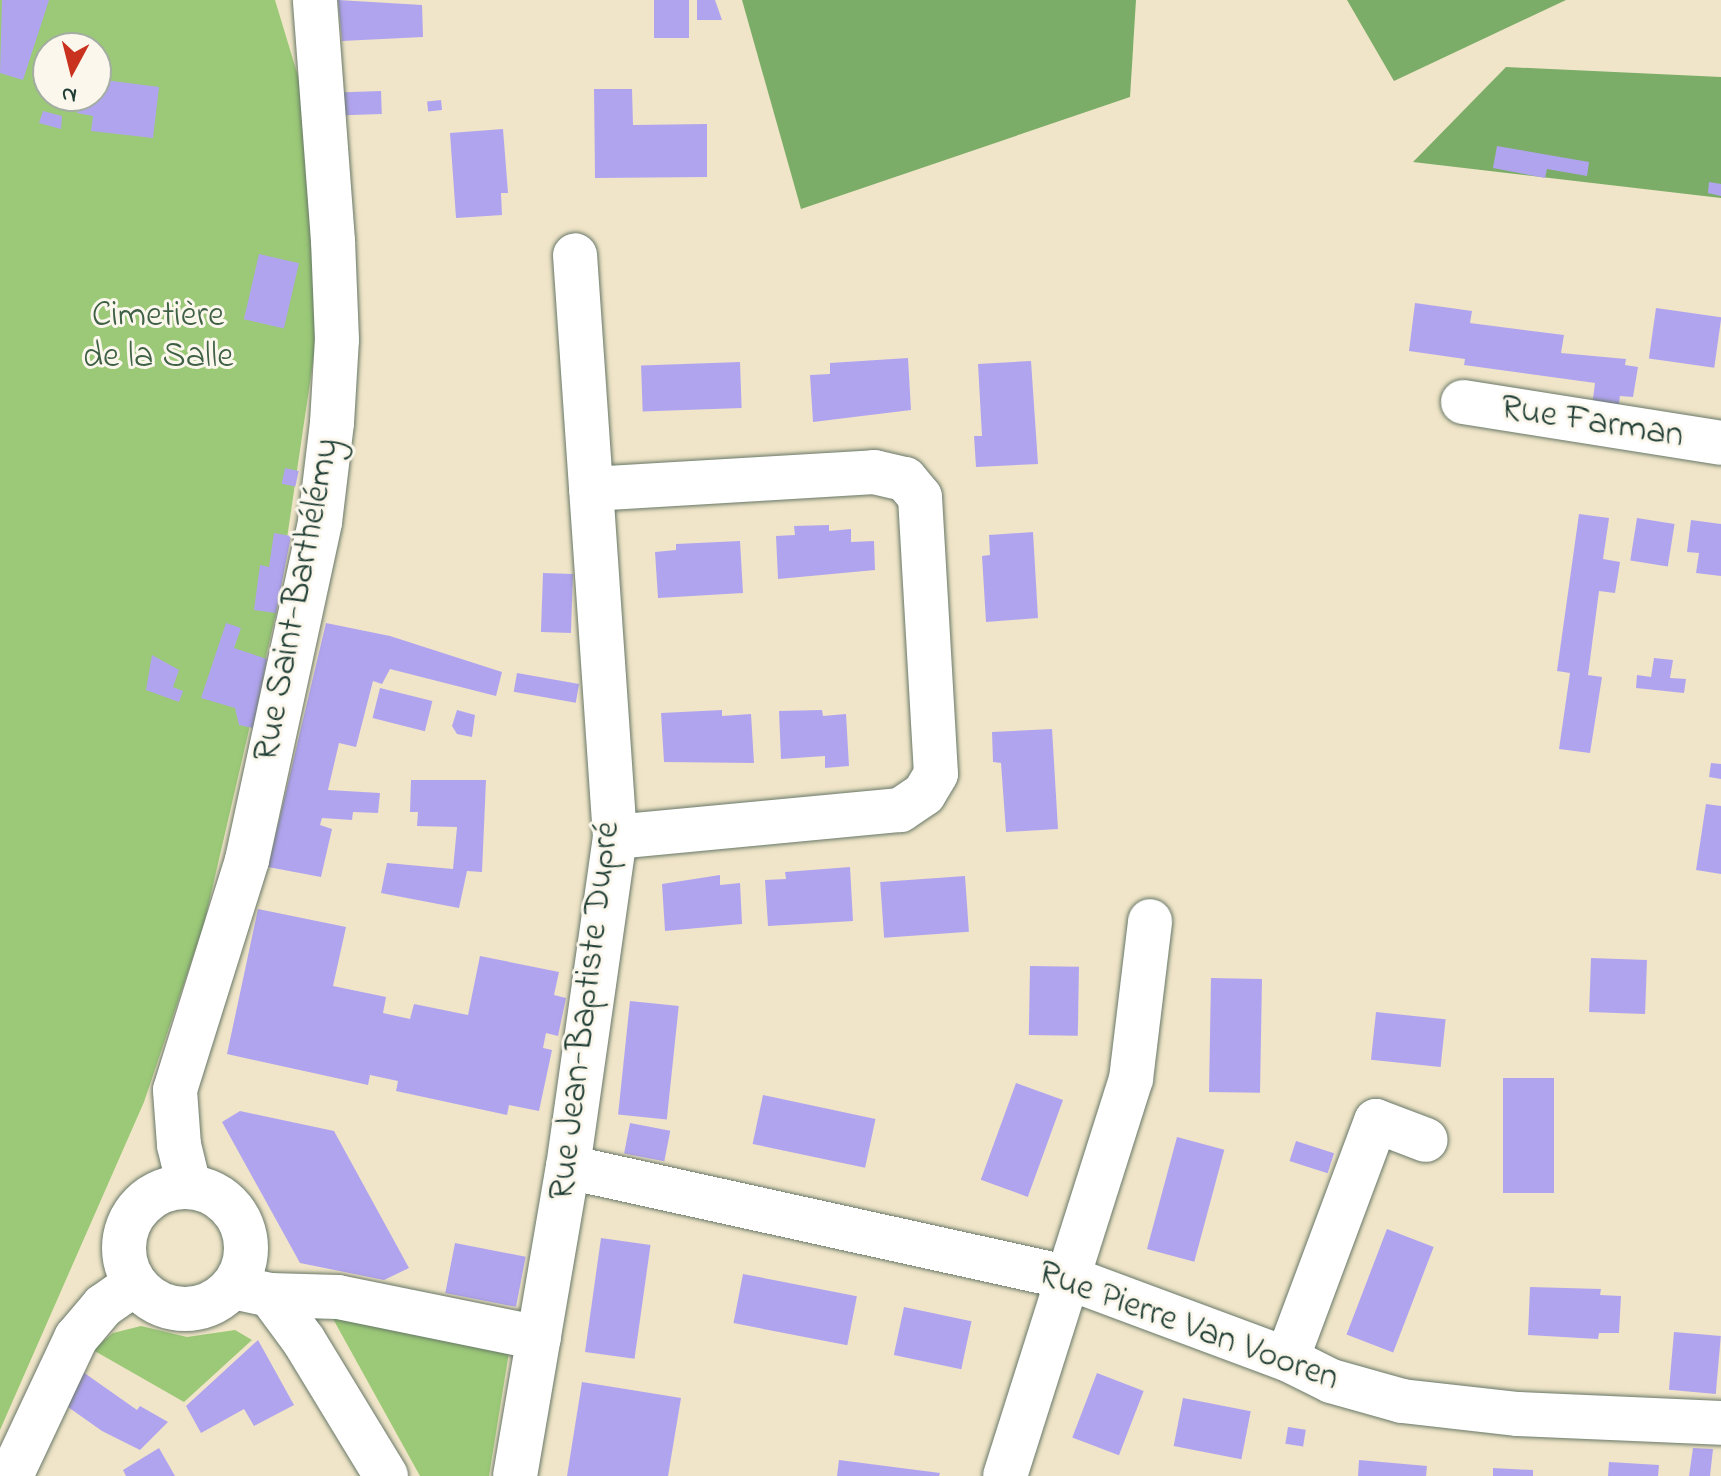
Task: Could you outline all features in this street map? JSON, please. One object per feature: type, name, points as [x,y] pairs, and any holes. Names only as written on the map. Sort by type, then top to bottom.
[{"type":"street","name":"Rue Saint-Barthélémy","points":[[189,1186],[179,1145],[175,1090],[247,860],[320,522],[332,423],[337,340],[333,241],[315,0]]},
{"type":"street","name":"Rue Jean-Baptiste Dupré","points":[[515,1476],[568,1167],[615,837],[575,255]]},
{"type":"street","name":"Rue Farman","points":[[1463,402],[1721,443]]},
{"type":"street","points":[[591,489],[874,472],[905,479],[920,497],[936,774],[924,794],[900,810],[615,837]]},
{"type":"street","points":[[1005,1476],[1131,1079],[1150,921]]},
{"type":"street","points":[[1287,1359],[1376,1121],[1426,1140]]},
{"type":"street","name":"Rue Pierre Van Vooren","points":[[568,1167],[1066,1277],[1287,1359],[1331,1381],[1402,1401],[1518,1414],[1721,1423]]},
{"type":"street","points":[[386,1476],[304,1341],[252,1291],[238,1215],[217,1195],[189,1186],[161,1192],[137,1209],[123,1246],[135,1284],[157,1302],[184,1310],[252,1291],[338,1297],[539,1338]]},
{"type":"street","points":[[11,1476],[76,1338],[103,1306],[135,1284]]},
{"type":"green space","name":"Cimetière de la Salle","points":[[0,0],[275,0],[301,86],[318,328],[276,613],[204,924],[144,1102],[0,1430]]},
{"type":"green space","points":[[742,0],[1136,0],[1130,97],[801,209]]},
{"type":"green space","points":[[1347,0],[1566,0],[1394,81]]},
{"type":"green space","points":[[1506,67],[1721,77],[1721,198],[1413,162]]},
{"type":"green space","points":[[327,1308],[510,1346],[489,1476],[420,1476]]},
{"type":"green space","points":[[141,1326],[187,1337],[235,1330],[252,1340],[184,1402],[93,1350],[113,1333]]},
{"type":"building","points":[[2,0],[49,0],[39,32],[32,32],[32,52],[23,80],[0,73]]},
{"type":"building","points":[[338,0],[422,5],[423,37],[342,41]]},
{"type":"building","points":[[654,0],[689,0],[689,38],[654,38]]},
{"type":"building","points":[[697,0],[715,0],[722,20],[697,20]]},
{"type":"building","points":[[112,81],[159,87],[153,138],[91,131],[93,116],[77,113],[112,112]]},
{"type":"building","points":[[594,89],[632,89],[633,125],[707,124],[707,177],[595,178]]},
{"type":"building","points":[[381,91],[382,114],[345,115],[344,92]]},
{"type":"building","points":[[441,100],[442,110],[428,111],[427,101]]},
{"type":"building","points":[[43,112],[62,116],[61,129],[39,123]]},
{"type":"building","points":[[503,129],[508,193],[501,193],[502,215],[456,218],[450,133]]},
{"type":"building","points":[[1497,146],[1589,162],[1587,176],[1547,169],[1545,178],[1493,168]]},
{"type":"building","points":[[1709,182],[1721,184],[1721,196],[1708,193]]},
{"type":"building","points":[[259,254],[299,263],[284,329],[244,319]]},
{"type":"building","points":[[1415,303],[1472,311],[1470,323],[1564,335],[1561,353],[1626,359],[1625,365],[1638,367],[1633,397],[1620,396],[1617,418],[1591,414],[1595,383],[1464,365],[1465,359],[1409,351]]},
{"type":"building","points":[[1656,308],[1721,317],[1714,368],[1649,359]]},
{"type":"building","points":[[908,358],[911,410],[813,422],[810,375],[830,374],[830,363]]},
{"type":"building","points":[[1031,361],[1038,464],[976,467],[974,436],[982,436],[978,364]]},
{"type":"building","points":[[740,362],[742,408],[643,411],[641,365]]},
{"type":"building","points":[[285,468],[299,471],[295,487],[282,484]]},
{"type":"building","points":[[1579,514],[1609,518],[1603,559],[1620,562],[1615,593],[1599,591],[1588,675],[1602,677],[1590,753],[1559,749],[1570,673],[1557,671]]},
{"type":"building","points":[[1637,518],[1675,524],[1668,566],[1630,560]]},
{"type":"building","points":[[1691,520],[1721,524],[1721,576],[1696,573],[1699,553],[1687,552]]},
{"type":"building","points":[[829,525],[829,531],[851,529],[851,542],[874,541],[875,570],[778,579],[776,536],[795,535],[794,526]]},
{"type":"building","points":[[1033,532],[1038,618],[986,622],[982,556],[990,555],[989,535]]},
{"type":"building","points":[[274,533],[291,536],[276,613],[254,610],[260,565],[269,567]]},
{"type":"building","points":[[740,541],[743,593],[658,598],[655,552],[676,550],[676,544]]},
{"type":"building","points":[[543,573],[573,574],[571,633],[541,632]]},
{"type":"building","points":[[226,623],[241,628],[234,648],[267,659],[253,728],[239,725],[235,708],[201,698]]},
{"type":"building","points":[[326,623],[390,636],[502,672],[496,696],[390,669],[382,684],[373,681],[356,747],[339,743],[328,790],[380,793],[378,813],[353,812],[352,820],[322,818],[320,825],[332,829],[321,877],[268,867]]},
{"type":"building","points":[[152,655],[179,670],[173,687],[183,691],[179,702],[146,690]]},
{"type":"building","points":[[1654,658],[1673,660],[1670,678],[1686,679],[1684,693],[1636,688],[1637,675],[1651,677]]},
{"type":"building","points":[[517,673],[579,684],[576,703],[514,692]]},
{"type":"building","points":[[380,688],[432,701],[425,731],[373,718]]},
{"type":"building","points":[[457,710],[475,715],[472,737],[457,734],[452,726]]},
{"type":"building","points":[[722,710],[722,716],[751,714],[754,763],[664,762],[661,713]]},
{"type":"building","points":[[822,710],[823,716],[846,714],[849,766],[825,768],[825,756],[781,759],[779,711]]},
{"type":"building","points":[[1052,729],[1058,829],[1006,832],[1001,763],[993,762],[992,732]]},
{"type":"building","points":[[1711,763],[1721,764],[1721,779],[1709,777]]},
{"type":"building","points":[[411,780],[486,780],[482,872],[467,871],[459,908],[381,893],[387,863],[453,869],[457,827],[417,826],[418,812],[410,812]]},
{"type":"building","points":[[1706,804],[1721,806],[1721,874],[1696,870]]},
{"type":"building","points":[[850,867],[853,921],[768,926],[765,880],[786,879],[785,872]]},
{"type":"building","points":[[720,875],[720,885],[740,883],[742,924],[665,931],[662,884]]},
{"type":"building","points":[[965,876],[969,932],[884,938],[880,882]]},
{"type":"building","points":[[258,909],[346,927],[333,986],[386,997],[383,1013],[410,1019],[414,1004],[468,1015],[480,956],[559,972],[554,995],[566,998],[558,1036],[546,1033],[543,1048],[552,1050],[539,1111],[509,1105],[507,1115],[396,1091],[398,1081],[370,1075],[368,1085],[227,1054]]},
{"type":"building","points":[[1591,958],[1647,960],[1645,1014],[1589,1012]]},
{"type":"building","points":[[1030,966],[1079,967],[1078,1036],[1029,1035]]},
{"type":"building","points":[[1211,978],[1262,979],[1260,1093],[1209,1092]]},
{"type":"building","points":[[630,1001],[679,1006],[667,1119],[618,1114]]},
{"type":"building","points":[[1376,1012],[1446,1019],[1441,1067],[1371,1060]]},
{"type":"building","points":[[1503,1078],[1554,1078],[1554,1193],[1503,1193]]},
{"type":"building","points":[[1016,1083],[1063,1100],[1028,1197],[981,1180]]},
{"type":"building","points":[[763,1095],[875,1119],[865,1168],[753,1144]]},
{"type":"building","points":[[240,1111],[334,1131],[409,1268],[384,1280],[300,1263],[222,1122]]},
{"type":"building","points":[[630,1123],[670,1131],[664,1161],[624,1153]]},
{"type":"building","points":[[1177,1137],[1224,1150],[1194,1262],[1147,1249]]},
{"type":"building","points":[[1296,1141],[1334,1153],[1328,1173],[1290,1161]]},
{"type":"building","points":[[1387,1229],[1434,1247],[1393,1352],[1347,1334]]},
{"type":"building","points":[[601,1238],[651,1245],[635,1359],[585,1352]]},
{"type":"building","points":[[455,1243],[526,1257],[516,1307],[445,1293]]},
{"type":"building","points":[[743,1274],[857,1296],[847,1345],[733,1323]]},
{"type":"building","points":[[1530,1287],[1601,1289],[1600,1295],[1621,1296],[1619,1333],[1599,1333],[1598,1339],[1528,1335]]},
{"type":"building","points":[[904,1307],[971,1321],[961,1369],[894,1355]]},
{"type":"building","points":[[1674,1332],[1721,1336],[1716,1394],[1669,1390]]},
{"type":"building","points":[[258,1340],[294,1405],[254,1426],[244,1409],[201,1433],[186,1406]]},
{"type":"building","points":[[83,1372],[137,1410],[140,1406],[168,1422],[140,1450],[102,1431],[68,1407]]},
{"type":"building","points":[[1097,1373],[1144,1391],[1119,1455],[1072,1437]]},
{"type":"building","points":[[582,1382],[681,1398],[668,1476],[567,1476]]},
{"type":"building","points":[[1183,1398],[1251,1411],[1241,1459],[1174,1446]]},
{"type":"building","points":[[1288,1427],[1306,1430],[1303,1447],[1285,1444]]},
{"type":"building","points":[[159,1448],[175,1476],[126,1476],[123,1470]]},
{"type":"building","points":[[1693,1448],[1713,1449],[1710,1476],[1689,1476]]},
{"type":"building","points":[[839,1460],[940,1473],[939,1476],[837,1476]]},
{"type":"building","points":[[1359,1460],[1427,1466],[1426,1476],[1358,1476]]},
{"type":"building","points":[[1609,1462],[1659,1465],[1658,1476],[1608,1476]]},
{"type":"building","points":[[1493,1468],[1533,1470],[1533,1476],[1493,1476]]}]
